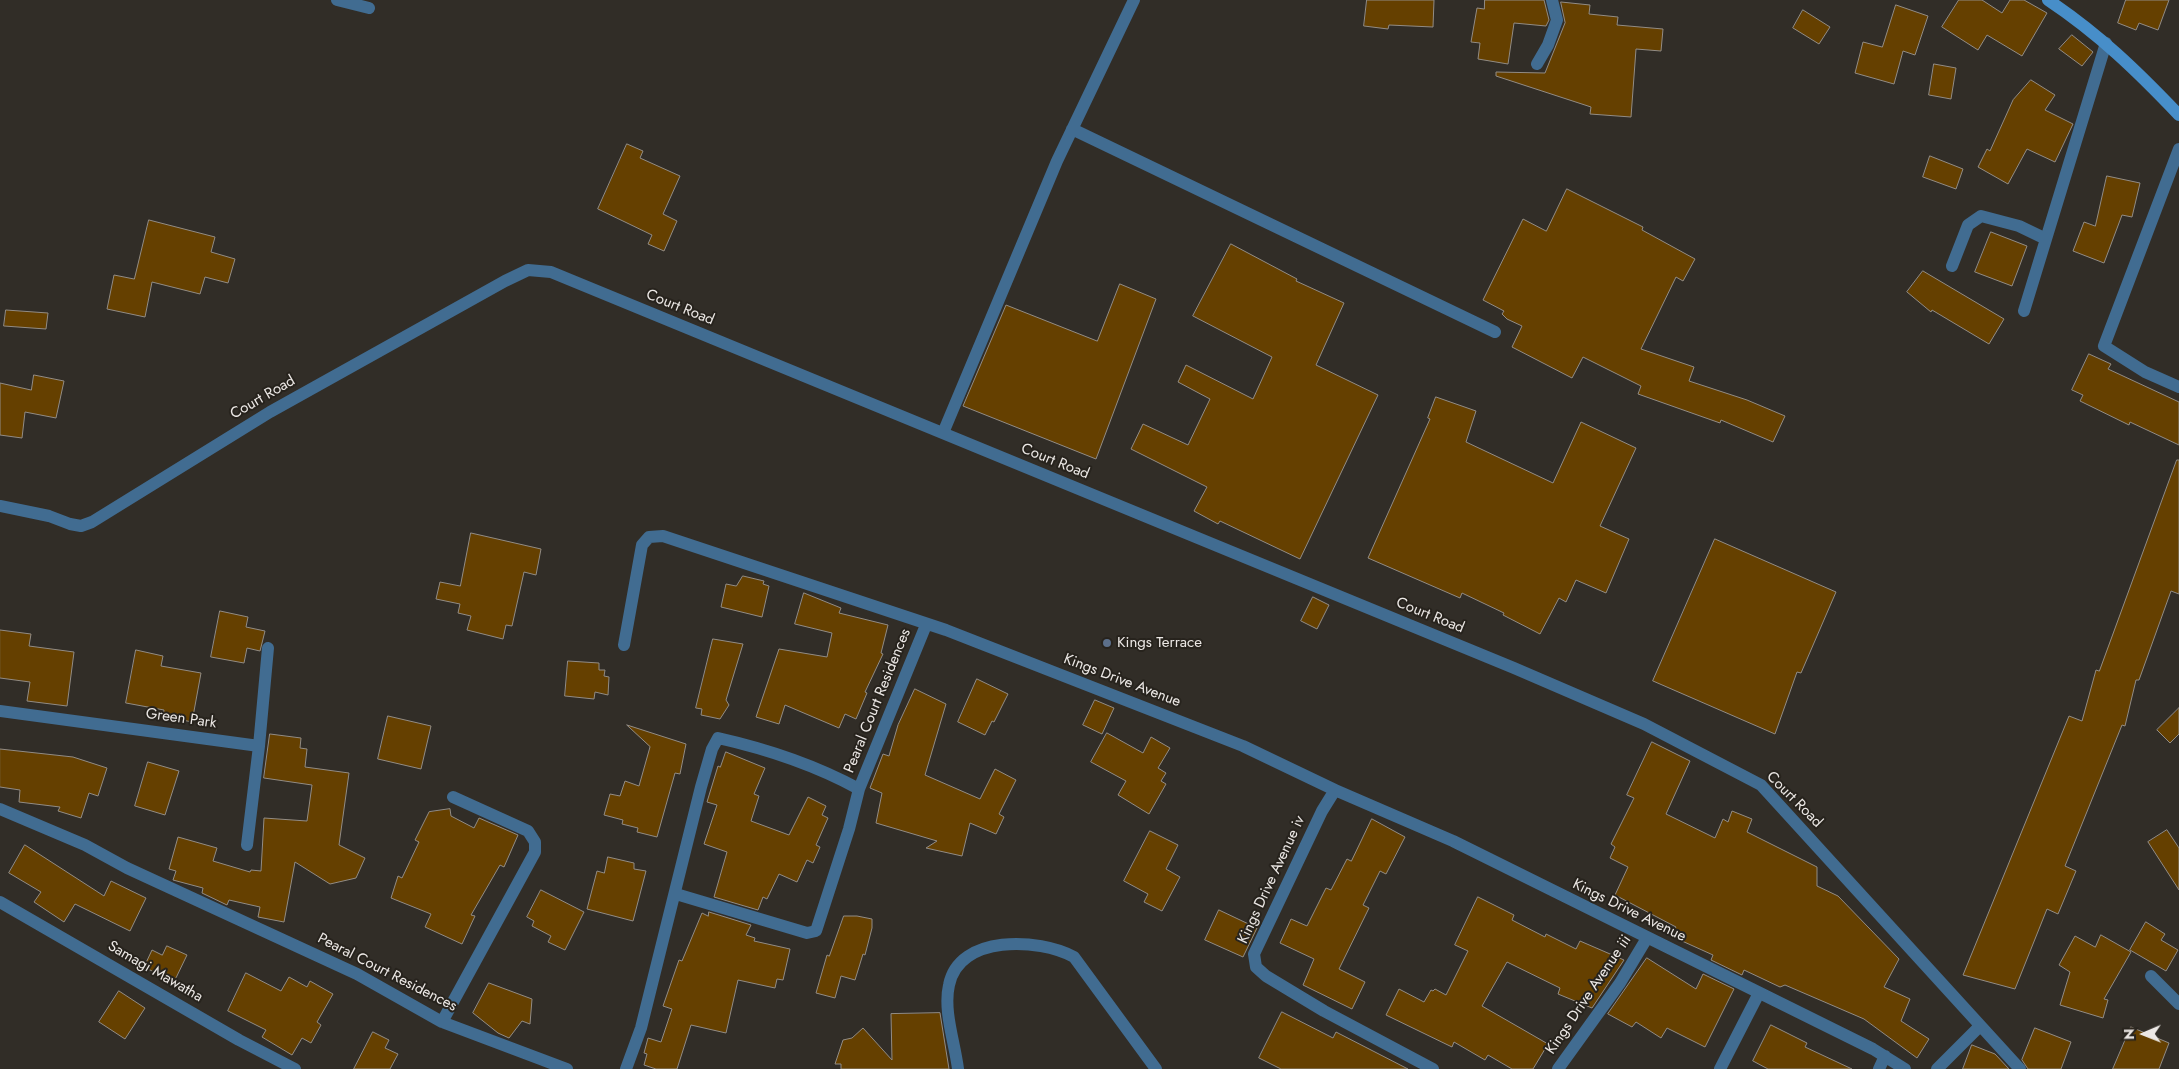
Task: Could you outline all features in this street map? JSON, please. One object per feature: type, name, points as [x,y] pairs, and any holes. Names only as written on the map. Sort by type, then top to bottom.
[{"type":"street","points":[[337,0],[369,8]]},
{"type":"street","points":[[943,433],[1057,161],[1134,0]]},
{"type":"street","points":[[1537,64],[1548,45],[1557,20],[1552,0]]},
{"type":"street","points":[[2048,0],[2087,26],[2136,70],[2179,115]]},
{"type":"street","points":[[2024,311],[2106,43]]},
{"type":"street","points":[[1072,129],[1495,332]]},
{"type":"street","points":[[2179,149],[2104,346],[2145,372],[2179,387]]},
{"type":"street","points":[[1952,266],[1968,225],[1981,216],[2019,226],[2046,240]]},
{"type":"street","name":"Court Road","points":[[0,506],[49,516],[81,526],[92,522],[270,412],[528,270],[551,272],[1514,668],[1644,724],[1761,785],[2020,1069]]},
{"type":"street","name":"Kings Drive Avenue","points":[[624,645],[642,545],[649,537],[663,536],[926,625],[946,630],[1122,697],[1243,746],[1335,790],[1453,842],[1885,1056],[1905,1069]]},
{"type":"street","name":"Pearal Court Residences","points":[[676,894],[807,933],[816,931],[849,829],[859,789],[926,625]]},
{"type":"street","points":[[247,845],[268,648]]},
{"type":"street","name":"Green Park","points":[[0,711],[259,746]]},
{"type":"street","name":"Pearal Court Residences","points":[[626,1069],[641,1028],[676,894],[701,787],[712,749],[718,738],[749,745],[790,758],[859,789]]},
{"type":"street","name":"Kings Drive Avenue iv","points":[[1335,790],[1322,811],[1257,945],[1254,954],[1256,967],[1266,976],[1324,1011],[1433,1069]]},
{"type":"street","points":[[442,1022],[535,852],[535,842],[528,831],[453,797]]},
{"type":"street","name":"Pearal Court Residences","points":[[0,810],[85,845],[128,868],[357,974],[442,1022],[567,1069]]},
{"type":"street","name":"Samagi Mawatha","points":[[0,902],[239,1040],[295,1069]]},
{"type":"street","name":"Kings Drive Avenue iii","points":[[1558,1069],[1620,983],[1647,938]]},
{"type":"street","points":[[958,1069],[948,1009],[948,986],[954,971],[968,956],[991,946],[1024,945],[1060,950],[1074,958],[1156,1069]]},
{"type":"street","points":[[2151,976],[2179,1004]]},
{"type":"street","points":[[1720,1069],[1759,993]]},
{"type":"street","points":[[1936,1069],[1980,1026]]},
{"type":"street","points":[[1879,1069],[1885,1056]]},
{"type":"building","points":[[1367,0],[1434,0],[1433,27],[1389,25],[1388,29],[1364,26]]},
{"type":"building","points":[[1485,0],[1544,0],[1549,20],[1546,26],[1514,23],[1508,64],[1478,59],[1480,43],[1471,42],[1477,8],[1484,9]]},
{"type":"building","points":[[1959,0],[1982,0],[2002,13],[2010,0],[2024,0],[2047,13],[2022,56],[1987,35],[1978,50],[1942,27]]},
{"type":"building","points":[[2126,0],[2169,0],[2158,30],[2139,23],[2136,30],[2118,23]]},
{"type":"building","points":[[1561,2],[1590,5],[1589,14],[1618,17],[1617,25],[1663,29],[1661,51],[1636,49],[1631,117],[1590,114],[1591,107],[1496,76],[1496,72],[1545,73],[1565,23]]},
{"type":"building","points":[[1896,5],[1928,16],[1915,55],[1903,51],[1894,84],[1855,73],[1863,42],[1882,47]]},
{"type":"building","points":[[1803,10],[1830,27],[1819,44],[1793,28]]},
{"type":"building","points":[[2072,35],[2093,52],[2082,66],[2059,49]]},
{"type":"building","points":[[1934,64],[1956,68],[1951,99],[1929,95]]},
{"type":"building","points":[[2031,80],[2055,95],[2045,110],[2073,124],[2055,162],[2027,149],[2008,184],[1978,167],[1987,149],[1990,151],[2013,100]]},
{"type":"building","points":[[627,144],[643,151],[640,158],[680,176],[663,214],[677,221],[664,251],[648,244],[652,235],[598,209]]},
{"type":"building","points":[[1930,156],[1963,169],[1956,189],[1923,177]]},
{"type":"building","points":[[2107,176],[2140,183],[2132,217],[2122,215],[2104,263],[2073,251],[2084,222],[2095,226]]},
{"type":"building","points":[[1567,189],[1643,227],[1642,230],[1695,259],[1683,281],[1676,277],[1641,349],[1694,367],[1689,381],[1747,400],[1785,416],[1773,442],[1721,420],[1720,423],[1638,394],[1641,386],[1583,357],[1572,378],[1512,347],[1522,326],[1507,319],[1502,314],[1504,311],[1483,300],[1523,219],[1546,231]]},
{"type":"building","points":[[149,220],[215,237],[211,252],[235,259],[228,283],[205,277],[200,294],[152,282],[145,317],[107,309],[114,275],[134,279]]},
{"type":"building","points":[[1991,232],[2027,246],[2012,286],[1975,272]]},
{"type":"building","points":[[1231,244],[1297,279],[1296,281],[1344,303],[1316,365],[1378,395],[1300,559],[1220,521],[1218,524],[1194,511],[1207,487],[1131,449],[1143,424],[1188,445],[1210,399],[1178,382],[1186,365],[1253,399],[1272,357],[1193,316]]},
{"type":"building","points":[[1923,271],[2004,319],[1989,344],[1932,310],[1931,312],[1907,292]]},
{"type":"building","points":[[1120,284],[1156,299],[1096,459],[963,406],[1006,305],[1097,341]]},
{"type":"building","points":[[6,310],[48,313],[46,329],[4,326]]},
{"type":"building","points":[[2089,354],[2111,364],[2108,369],[2179,402],[2179,445],[2130,422],[2129,425],[2080,401],[2083,395],[2072,390]]},
{"type":"building","points":[[34,375],[64,381],[56,418],[25,412],[22,438],[0,435],[0,383],[31,390]]},
{"type":"building","points":[[1436,397],[1476,411],[1466,442],[1553,483],[1581,422],[1636,448],[1600,526],[1629,539],[1606,593],[1576,580],[1566,602],[1559,598],[1540,634],[1503,615],[1504,613],[1462,593],[1460,598],[1368,558],[1430,419],[1428,418]]},
{"type":"building","points":[[2177,460],[2179,460],[2179,594],[2171,591],[2139,680],[2136,680],[2125,726],[2122,725],[2065,866],[2076,871],[2058,914],[2047,909],[2015,989],[1963,975],[2069,716],[2082,721],[2096,670],[2099,671]]},
{"type":"building","points":[[471,533],[541,549],[536,575],[524,572],[512,626],[506,625],[503,639],[467,630],[471,616],[458,613],[460,604],[436,599],[440,582],[460,586]]},
{"type":"building","points":[[1715,539],[1836,592],[1801,673],[1797,672],[1775,734],[1653,681]]},
{"type":"building","points":[[743,576],[764,581],[763,584],[769,586],[762,617],[721,607],[726,584],[736,586]]},
{"type":"building","points":[[804,593],[841,608],[839,613],[888,625],[881,653],[883,654],[865,692],[867,693],[856,719],[845,714],[839,728],[785,705],[779,724],[756,717],[779,649],[827,657],[832,633],[795,624]]},
{"type":"building","points":[[1313,597],[1329,605],[1317,629],[1301,621]]},
{"type":"building","points":[[220,611],[248,617],[246,627],[265,631],[260,651],[247,648],[244,663],[211,657]]},
{"type":"building","points":[[0,630],[31,634],[29,646],[74,652],[67,706],[27,701],[30,682],[0,678]]},
{"type":"building","points":[[713,639],[743,644],[726,700],[729,705],[720,719],[701,715],[702,709],[696,708]]},
{"type":"building","points":[[136,650],[163,656],[161,666],[201,673],[192,722],[163,716],[164,710],[126,703]]},
{"type":"building","points":[[568,661],[599,663],[599,670],[605,670],[604,676],[609,677],[608,695],[595,692],[594,699],[565,696]]},
{"type":"building","points":[[977,679],[1008,694],[985,735],[958,722]]},
{"type":"building","points":[[915,689],[946,704],[925,775],[980,799],[995,769],[1016,780],[999,814],[1004,817],[996,834],[970,823],[962,856],[926,848],[937,841],[876,823],[882,793],[870,788],[883,754],[889,756],[898,725]]},
{"type":"building","points":[[1095,700],[1114,708],[1102,734],[1083,725]]},
{"type":"building","points":[[2179,708],[2179,734],[2170,743],[2157,730]]},
{"type":"building","points":[[388,716],[431,726],[421,769],[378,759]]},
{"type":"building","points":[[627,725],[686,744],[680,774],[675,773],[657,837],[637,832],[638,828],[622,824],[623,820],[604,815],[610,794],[620,796],[625,781],[639,786],[650,747]]},
{"type":"building","points":[[1107,733],[1143,753],[1151,737],[1170,748],[1158,768],[1166,773],[1161,781],[1166,784],[1149,814],[1118,795],[1126,781],[1091,762]]},
{"type":"building","points":[[270,734],[301,738],[300,748],[307,749],[305,767],[349,773],[339,845],[365,858],[356,878],[330,884],[295,862],[284,922],[258,917],[260,907],[229,900],[227,905],[202,893],[203,888],[173,880],[176,871],[169,869],[178,837],[217,848],[213,861],[250,872],[251,870],[261,871],[264,818],[307,821],[312,785],[264,778]]},
{"type":"building","points":[[1652,742],[1690,761],[1666,814],[1715,838],[1723,819],[1728,822],[1732,811],[1752,819],[1747,832],[1817,867],[1817,886],[1838,896],[1899,959],[1884,987],[1910,999],[1901,1021],[1929,1039],[1917,1058],[1864,1019],[1785,985],[1780,987],[1744,970],[1742,975],[1711,960],[1713,955],[1671,936],[1676,927],[1615,895],[1628,867],[1610,858],[1615,847],[1611,844],[1634,798],[1627,795]]},
{"type":"building","points":[[0,749],[73,757],[107,768],[98,796],[89,793],[81,818],[58,811],[60,807],[19,802],[20,790],[0,787]]},
{"type":"building","points":[[726,752],[765,768],[754,794],[759,796],[751,821],[789,835],[808,797],[826,806],[822,815],[828,818],[816,845],[820,847],[813,863],[807,860],[797,882],[779,874],[767,899],[763,897],[758,910],[714,897],[727,852],[704,844],[717,805],[707,802],[718,766],[720,767]]},
{"type":"building","points":[[148,762],[179,771],[165,815],[135,806]]},
{"type":"building","points":[[450,809],[451,816],[474,828],[479,818],[518,835],[504,867],[500,865],[471,915],[475,916],[462,944],[425,927],[431,914],[391,898],[398,876],[402,878],[419,842],[415,840],[429,812]]},
{"type":"building","points":[[1372,819],[1405,837],[1386,874],[1380,871],[1363,905],[1369,908],[1339,969],[1365,982],[1352,1009],[1303,985],[1314,959],[1280,943],[1291,919],[1307,926],[1326,888],[1331,890],[1347,859],[1351,861]]},
{"type":"building","points":[[2167,830],[2179,848],[2179,890],[2148,842]]},
{"type":"building","points":[[1150,831],[1178,845],[1166,869],[1180,877],[1162,911],[1144,902],[1148,894],[1124,881]]},
{"type":"building","points":[[25,845],[104,896],[111,881],[146,898],[130,931],[75,904],[64,922],[34,902],[41,892],[9,873]]},
{"type":"building","points":[[608,857],[634,863],[634,869],[646,871],[633,921],[587,909],[597,871],[604,873]]},
{"type":"building","points":[[541,890],[584,912],[565,950],[548,942],[551,936],[532,926],[534,921],[527,917]]},
{"type":"building","points":[[1478,897],[1514,915],[1512,920],[1545,937],[1546,934],[1576,949],[1580,941],[1624,960],[1592,1008],[1558,994],[1560,988],[1507,962],[1482,1006],[1548,1044],[1533,1069],[1512,1069],[1488,1055],[1485,1060],[1454,1042],[1452,1047],[1386,1015],[1399,989],[1424,1002],[1431,990],[1435,989],[1446,995],[1468,951],[1455,945]]},
{"type":"building","points":[[1219,910],[1257,928],[1243,957],[1205,940]]},
{"type":"building","points":[[709,912],[751,925],[746,935],[755,938],[754,941],[790,949],[783,980],[777,979],[775,988],[738,980],[726,1033],[691,1025],[677,1069],[656,1069],[644,1065],[647,1054],[644,1053],[648,1038],[661,1042],[672,1009],[663,1006],[679,960],[682,961],[702,913],[708,916]]},
{"type":"building","points":[[844,916],[872,919],[872,928],[865,955],[863,954],[855,980],[841,976],[835,998],[816,993],[827,955],[829,956]]},
{"type":"building","points":[[2146,922],[2165,934],[2161,940],[2178,950],[2166,971],[2130,950]]},
{"type":"building","points":[[2101,935],[2131,952],[2104,999],[2108,1000],[2103,1018],[2060,1005],[2070,972],[2059,965],[2075,936],[2095,947]]},
{"type":"building","points":[[167,946],[187,955],[174,982],[144,967],[152,950],[162,955]]},
{"type":"building","points":[[1647,958],[1696,989],[1703,974],[1734,989],[1705,1047],[1667,1028],[1661,1038],[1636,1022],[1632,1027],[1608,1014]]},
{"type":"building","points":[[246,973],[281,991],[289,977],[307,987],[310,981],[333,994],[317,1022],[321,1025],[311,1043],[302,1038],[292,1055],[262,1037],[266,1030],[228,1011]]},
{"type":"building","points":[[489,983],[532,999],[530,1024],[522,1021],[509,1038],[498,1033],[473,1013]]},
{"type":"building","points":[[119,991],[145,1008],[125,1039],[99,1022]]},
{"type":"building","points":[[1282,1012],[1333,1038],[1336,1032],[1408,1069],[1281,1069],[1259,1058]]},
{"type":"building","points":[[940,1013],[949,1069],[841,1069],[841,1064],[835,1064],[843,1040],[852,1038],[863,1028],[892,1060],[891,1014]]},
{"type":"building","points":[[1771,1025],[1807,1043],[1805,1047],[1852,1069],[1768,1069],[1753,1061]]},
{"type":"building","points":[[2131,1027],[2169,1043],[2159,1069],[2113,1069]]},
{"type":"building","points":[[2035,1028],[2071,1042],[2061,1069],[2028,1069],[2022,1060]]},
{"type":"building","points":[[373,1032],[389,1040],[385,1048],[398,1054],[390,1069],[354,1069]]},
{"type":"building","points":[[1972,1045],[1995,1054],[2009,1069],[1963,1069]]},
{"type":"place","name":"Kings Terrace","points":[[1107,643]]}]
